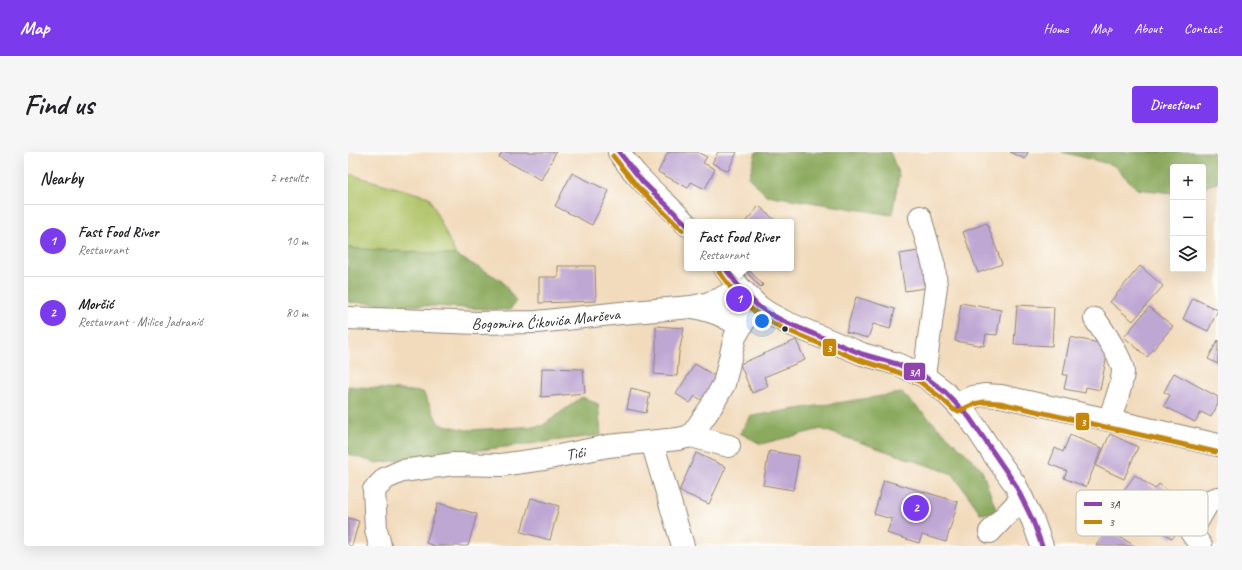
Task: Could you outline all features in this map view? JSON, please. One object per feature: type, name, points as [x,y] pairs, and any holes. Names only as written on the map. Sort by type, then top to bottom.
[{"type":"street","points":[[619,152],[628,166],[642,182],[684,222]]},
{"type":"street","points":[[920,217],[934,266],[936,286],[924,376]]},
{"type":"street","points":[[727,271],[740,288],[758,306],[768,313],[785,322],[862,354],[897,364],[924,376],[945,392],[969,417],[1015,484],[1033,521],[1042,546]]},
{"type":"street","name":"Bogomira Ćikovića Marčeva","points":[[348,318],[478,323],[537,322],[693,307],[720,299],[740,288]]},
{"type":"street","points":[[729,446],[691,436],[711,407],[724,384],[735,337],[740,327],[746,318],[758,306]]},
{"type":"street","points":[[693,307],[707,310],[730,319],[740,327]]},
{"type":"street","points":[[1095,319],[1112,344],[1123,369],[1121,382],[1109,420]]},
{"type":"street","points":[[957,404],[972,397],[1001,396],[1216,442]]},
{"type":"street","name":"Tići","points":[[380,546],[376,529],[374,490],[386,478],[402,471],[454,464],[501,465],[544,459],[608,446],[678,439],[691,436]]},
{"type":"street","points":[[652,442],[683,546]]},
{"type":"street","points":[[990,532],[1022,498]]},
{"type":"street","points":[[1208,504],[1210,501],[1218,498]]},
{"type":"street","points":[[1193,536],[1201,546]]},
{"type":"green space","points":[[756,152],[890,152],[899,175],[892,215],[766,195],[749,178]]},
{"type":"green space","points":[[1062,152],[1218,152],[1218,179],[1217,183],[1206,186],[1206,164],[1170,164],[1170,193],[1137,189],[1113,165]]},
{"type":"green space","points":[[348,174],[429,197],[456,255],[348,248]]},
{"type":"green space","points":[[348,248],[456,255],[501,280],[516,301],[510,310],[348,302]]},
{"type":"green space","points":[[348,386],[423,392],[439,424],[467,430],[542,426],[582,397],[598,404],[601,435],[376,463],[348,454]]},
{"type":"green space","points":[[902,393],[981,468],[997,512],[981,514],[953,474],[821,429],[761,444],[740,433],[751,416]]},
{"type":"building","points":[[502,152],[556,152],[541,180],[499,157]]},
{"type":"building","points":[[668,152],[697,152],[707,157],[703,163],[715,169],[705,189],[691,182],[688,188],[658,172]]},
{"type":"building","points":[[718,152],[737,152],[728,171],[712,163]]},
{"type":"building","points":[[1010,152],[1028,152],[1025,159]]},
{"type":"building","points":[[572,173],[609,191],[592,225],[555,206]]},
{"type":"building","points":[[759,206],[774,219],[748,219]]},
{"type":"building","points":[[987,223],[1002,264],[978,273],[963,232]]},
{"type":"building","points":[[919,251],[920,260],[927,259],[930,279],[923,280],[925,288],[905,291],[899,254]]},
{"type":"building","points":[[558,266],[595,266],[596,301],[539,303],[539,277],[558,277]]},
{"type":"building","points":[[1140,266],[1163,286],[1133,321],[1110,302]]},
{"type":"building","points":[[750,271],[763,285],[761,287],[747,273]]},
{"type":"building","points":[[856,297],[895,309],[890,329],[873,324],[868,338],[846,332]]},
{"type":"building","points":[[1193,298],[1218,310],[1208,331],[1183,319]]},
{"type":"building","points":[[961,303],[1001,310],[997,335],[986,334],[984,346],[955,341]]},
{"type":"building","points":[[1017,305],[1054,307],[1052,346],[1014,344]]},
{"type":"building","points":[[1149,307],[1173,326],[1147,357],[1124,337]]},
{"type":"building","points":[[656,326],[684,328],[679,353],[677,376],[654,374]]},
{"type":"building","points":[[1070,337],[1109,345],[1100,390],[1086,387],[1085,393],[1064,389],[1067,375],[1063,375]]},
{"type":"building","points":[[796,340],[805,360],[764,377],[768,386],[752,393],[740,364]]},
{"type":"building","points":[[1218,340],[1218,364],[1208,359]]},
{"type":"building","points":[[695,364],[720,379],[705,402],[695,396],[690,403],[676,394]]},
{"type":"building","points":[[542,368],[583,369],[585,393],[541,397]]},
{"type":"building","points":[[1174,373],[1218,397],[1218,404],[1211,417],[1201,412],[1195,422],[1164,406],[1170,395],[1164,392]]},
{"type":"building","points":[[631,388],[650,393],[646,413],[627,409]]},
{"type":"building","points":[[1110,434],[1138,447],[1124,479],[1096,466]]},
{"type":"building","points":[[1070,435],[1102,448],[1086,487],[1064,478],[1067,471],[1049,464],[1055,448],[1063,452]]},
{"type":"building","points":[[769,451],[799,456],[793,490],[763,485]]},
{"type":"building","points":[[696,453],[726,467],[709,504],[679,491]]},
{"type":"building","points":[[1135,475],[1155,489],[1159,484],[1167,490],[1124,490]]},
{"type":"building","points":[[884,480],[958,502],[946,542],[922,535],[919,543],[887,533],[892,519],[874,514]]},
{"type":"building","points":[[531,498],[559,506],[550,540],[521,532]]},
{"type":"building","points":[[438,503],[477,514],[468,546],[435,546],[426,543]]},
{"type":"building","points":[[348,518],[359,521],[352,546],[348,546]]},
{"type":"building","points":[[1102,536],[1119,536],[1135,546],[1096,546]]},
{"type":"transit line","name":"3A","points":[[619,152],[642,181],[684,222]]},
{"type":"transit line","name":"3","points":[[613,156],[637,186],[682,230]]},
{"type":"transit line","name":"3A","points":[[727,271],[740,288],[758,306],[768,313],[785,322],[862,354],[897,364],[924,376],[945,392],[969,417],[1015,484],[1033,521],[1042,546]]},
{"type":"transit line","name":"3","points":[[719,272],[735,293],[765,319],[782,328],[859,360],[895,371],[920,382],[954,410],[959,411],[974,404],[984,402],[1000,403],[1216,452]]},
{"type":"place","name":"Fast Food River","points":[[739,299]]},
{"type":"place","name":"Morčić","points":[[916,508]]}]
